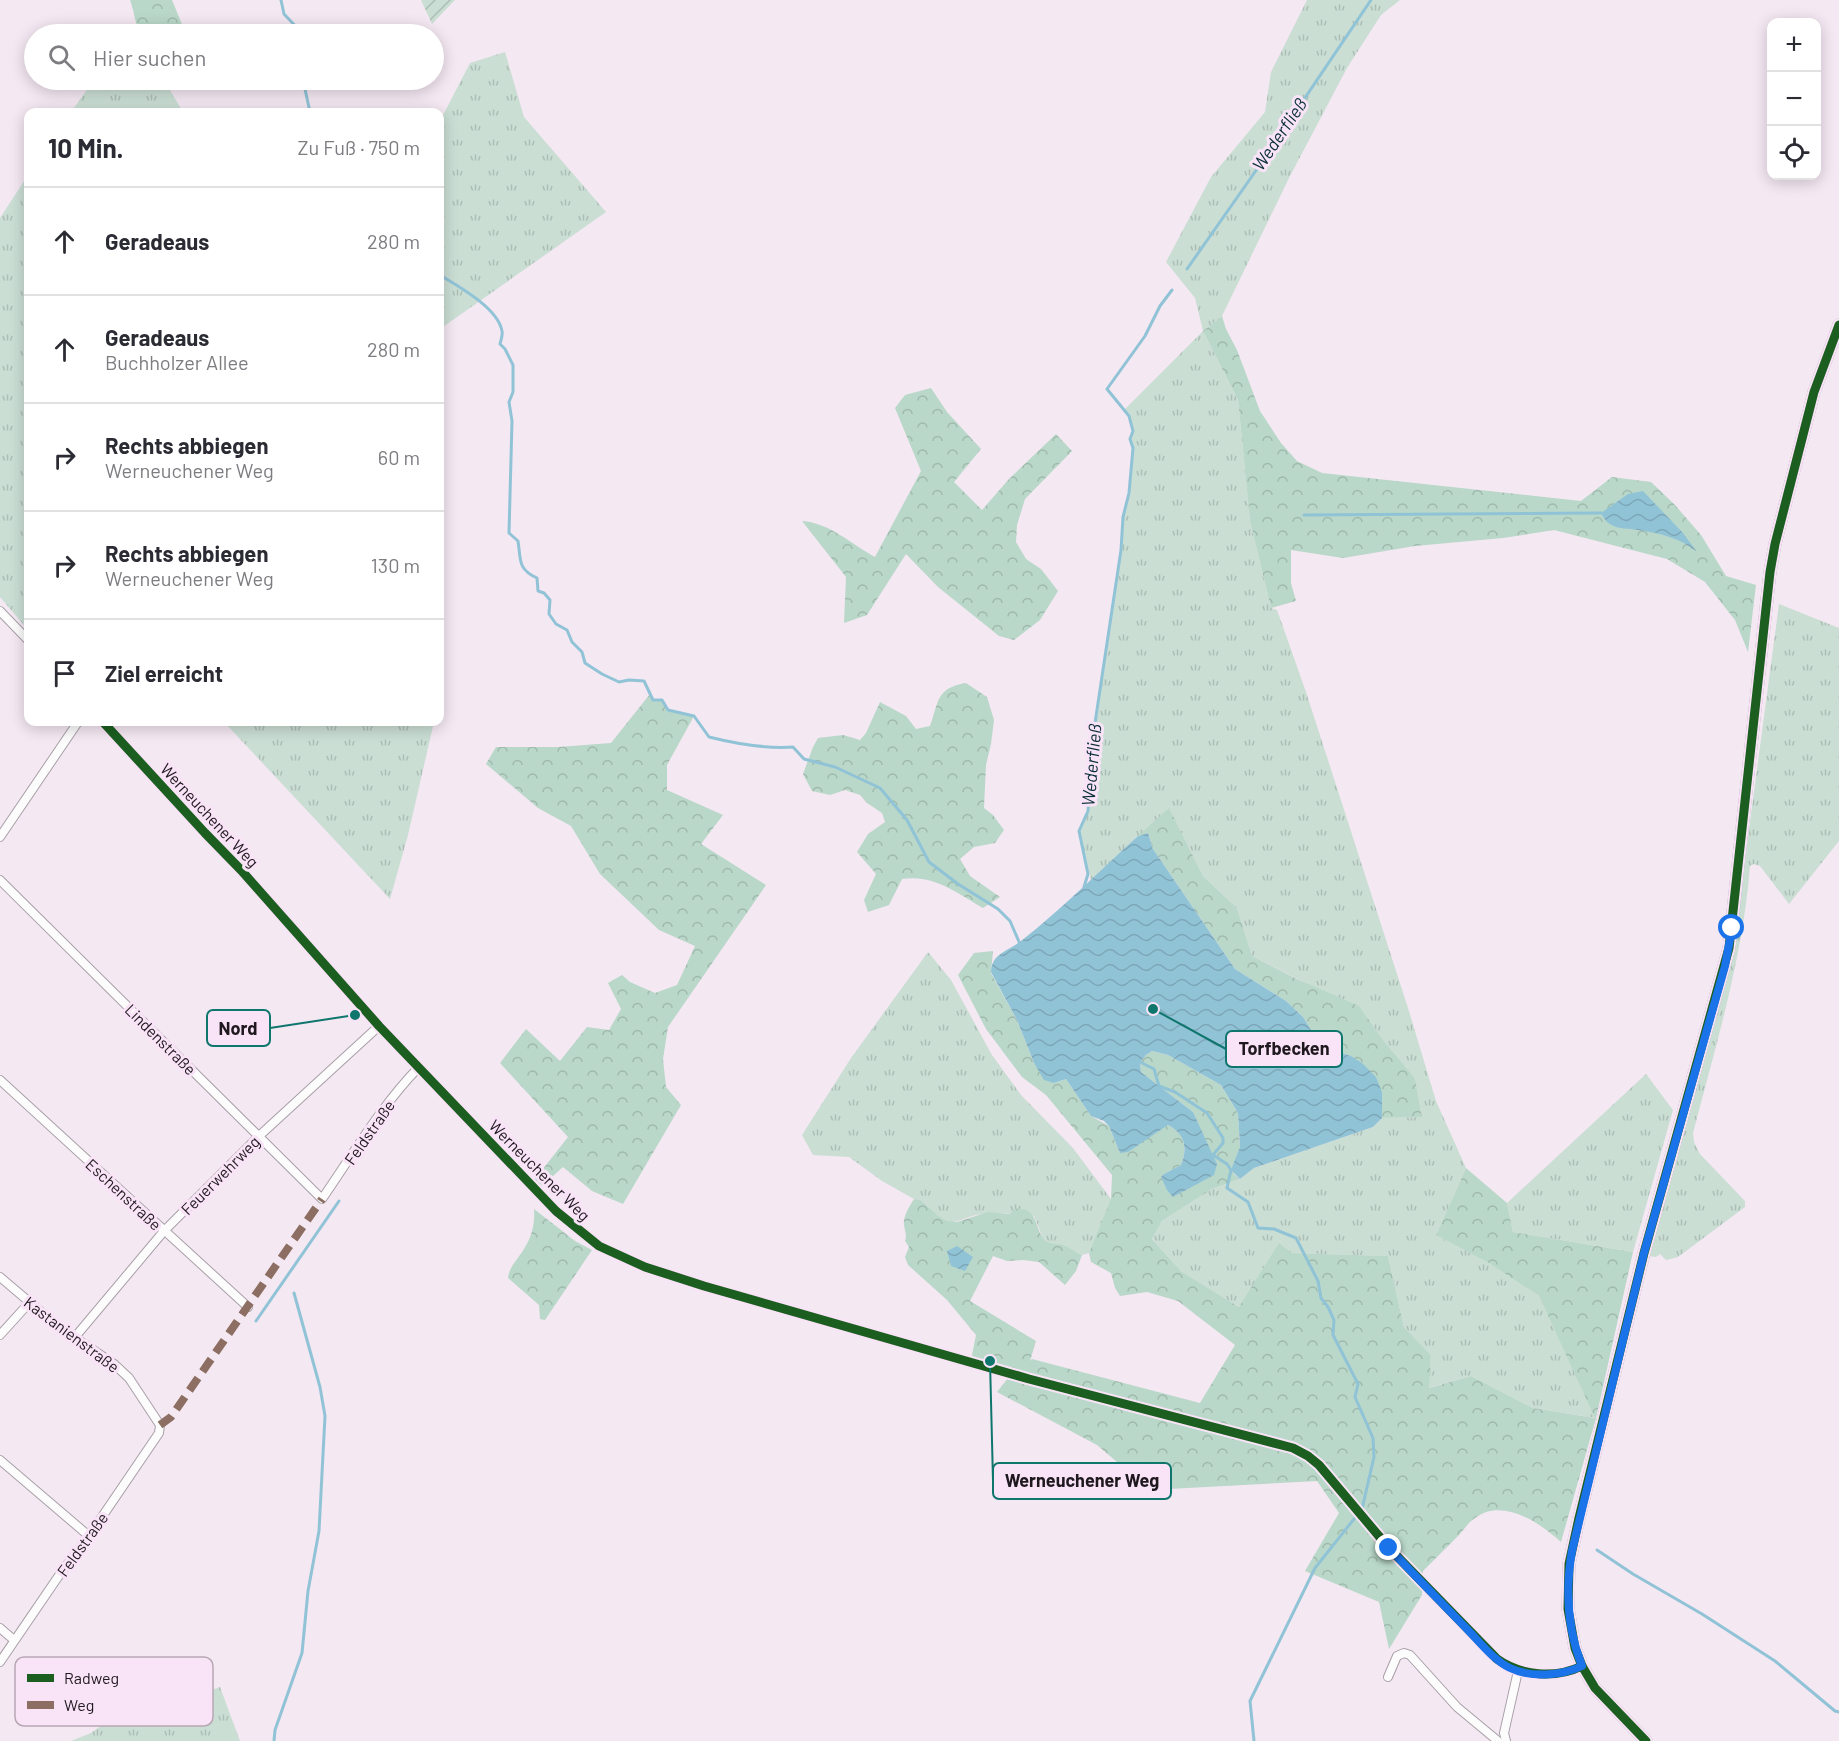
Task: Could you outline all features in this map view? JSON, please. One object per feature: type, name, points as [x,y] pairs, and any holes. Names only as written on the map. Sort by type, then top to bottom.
[{"type":"street","points":[[1646,1741],[1595,1688],[1582,1666],[1569,1621],[1567,1599],[1569,1564],[1634,1296],[1729,948],[1770,572],[1814,392],[1839,325]]},
{"type":"street","points":[[0,611],[24,636]]},
{"type":"street","points":[[0,837],[75,726]]},
{"type":"street","name":"Werneuchener Weg","points":[[107,726],[241,870],[379,1026],[556,1211],[579,1231],[608,1251],[645,1267],[685,1280],[1008,1373],[1293,1448],[1319,1465],[1355,1509],[1415,1575],[1484,1647],[1508,1667],[1518,1671],[1541,1674],[1570,1672],[1582,1666]]},
{"type":"street","name":"Lindenstraße","points":[[0,880],[322,1199]]},
{"type":"street","name":"Feuerwehrweg","points":[[75,1337],[164,1231],[259,1136],[379,1026]]},
{"type":"street","name":"Feldstraße","points":[[322,1199],[403,1083],[419,1067]]},
{"type":"street","name":"Eschenstraße","points":[[0,1080],[248,1307]]},
{"type":"street","name":"Kastanienstraße","points":[[0,1277],[59,1327],[114,1364],[129,1378],[160,1425]]},
{"type":"street","points":[[0,1335],[28,1303]]},
{"type":"street","name":"Feldstraße","points":[[0,1662],[159,1433],[160,1425]]},
{"type":"street","points":[[0,1460],[89,1536]]},
{"type":"street","points":[[0,1628],[14,1640]]},
{"type":"street","points":[[1388,1677],[1397,1656],[1404,1653],[1410,1655],[1457,1707],[1498,1741]]},
{"type":"street","points":[[1506,1741],[1504,1733],[1518,1671]]},
{"type":"green space","points":[[130,0],[172,0],[182,24],[137,24]]},
{"type":"green space","points":[[421,0],[455,0],[432,24]]},
{"type":"green space","points":[[1307,0],[1400,0],[1381,15],[1347,68],[1289,178],[1222,316],[1203,331],[1195,298],[1166,262],[1211,177],[1265,112],[1271,72]]},
{"type":"green space","points":[[505,52],[524,117],[606,212],[444,326],[444,113],[470,63]]},
{"type":"green space","points":[[87,90],[170,90],[181,108],[74,108]]},
{"type":"green space","points":[[24,181],[24,625],[0,597],[0,218]]},
{"type":"green space","points":[[1222,316],[1260,411],[1281,443],[1297,461],[1322,473],[1581,501],[1612,477],[1651,482],[1701,535],[1726,576],[1756,585],[1748,652],[1735,620],[1705,582],[1667,559],[1554,530],[1503,538],[1415,546],[1343,558],[1291,550],[1291,583],[1296,601],[1271,608],[1250,521],[1238,400],[1203,331]]},
{"type":"green space","points":[[1203,331],[1238,400],[1250,521],[1271,608],[1277,610],[1306,692],[1436,1101],[1466,1168],[1436,1235],[1490,1263],[1539,1296],[1596,1418],[1533,1408],[1471,1376],[1428,1388],[1431,1355],[1404,1327],[1388,1256],[1291,1253],[1239,1307],[1181,1271],[1152,1239],[1162,1221],[1212,1189],[1240,1179],[1254,1168],[1373,1127],[1382,1118],[1422,1117],[1415,1078],[1363,1012],[1252,956],[1237,908],[1203,876],[1169,809],[1148,833],[1138,836],[1091,880],[1079,831],[1088,811],[1092,743],[1121,550],[1123,517],[1129,493],[1133,448],[1130,439],[1133,431],[1129,416],[1124,410]]},
{"type":"green space","points":[[931,388],[947,412],[981,449],[954,482],[982,510],[1009,479],[1056,434],[1072,451],[1025,499],[1017,525],[1016,542],[1026,559],[1041,569],[1058,591],[1040,620],[1014,640],[999,636],[938,587],[906,554],[867,615],[844,623],[846,577],[802,521],[831,530],[875,557],[921,471],[895,408],[905,395]]},
{"type":"green space","points":[[1779,604],[1839,628],[1839,841],[1789,904],[1760,866],[1754,864],[1750,866],[1735,967],[1693,1133],[1694,1142],[1700,1154],[1745,1201],[1745,1207],[1678,1257],[1666,1260],[1660,1254],[1656,1257],[1648,1256],[1732,957]]},
{"type":"green space","points":[[966,683],[987,697],[994,720],[986,765],[984,808],[993,815],[1004,830],[995,843],[974,847],[960,859],[970,876],[1000,897],[983,908],[935,882],[914,878],[902,879],[889,905],[868,912],[864,900],[876,874],[857,852],[868,834],[885,822],[882,813],[860,795],[845,790],[830,795],[812,791],[803,774],[813,747],[818,738],[843,735],[860,740],[866,733],[880,702],[906,716],[916,729],[930,726],[937,703],[944,692],[956,685]]},
{"type":"green space","points":[[650,694],[653,700],[662,700],[668,710],[694,716],[667,765],[667,790],[723,815],[701,844],[766,885],[668,1027],[663,1059],[666,1087],[681,1105],[623,1204],[592,1191],[563,1167],[542,1186],[535,1179],[568,1137],[500,1063],[526,1029],[560,1061],[587,1027],[609,1030],[621,1009],[608,983],[622,975],[630,982],[655,993],[677,985],[695,946],[659,930],[600,874],[571,826],[538,808],[486,764],[496,747],[558,747],[611,743]]},
{"type":"green space","points":[[228,726],[433,726],[408,835],[390,899]]},
{"type":"green space","points":[[1169,808],[1203,876],[1237,908],[1252,956],[1359,1006],[1415,1078],[1422,1117],[1382,1118],[1382,1092],[1351,1056],[1330,1049],[1315,1036],[1303,1017],[1286,1001],[1235,969],[1153,849],[1148,833],[1138,836]]},
{"type":"green space","points":[[993,951],[991,973],[1017,1020],[1034,1063],[1054,1083],[1066,1079],[1091,1116],[1109,1126],[1120,1153],[1168,1125],[1181,1137],[1184,1153],[1181,1165],[1164,1174],[1214,1175],[1193,1112],[1141,1072],[1140,1063],[1152,1051],[1168,1055],[1221,1085],[1238,1113],[1240,1147],[1234,1174],[1240,1179],[1212,1189],[1162,1221],[1152,1239],[1181,1271],[1239,1307],[1279,1243],[1291,1253],[1388,1256],[1404,1327],[1431,1355],[1429,1388],[1471,1376],[1533,1408],[1595,1418],[1539,1296],[1489,1263],[1436,1235],[1466,1168],[1507,1203],[1513,1232],[1633,1252],[1596,1418],[1561,1542],[1543,1527],[1509,1511],[1486,1512],[1475,1518],[1423,1571],[1422,1595],[1389,1649],[1379,1602],[1305,1571],[1339,1513],[1317,1481],[1150,1490],[1097,1445],[997,1392],[1012,1373],[971,1360],[976,1335],[947,1300],[908,1265],[905,1257],[909,1247],[905,1241],[904,1222],[914,1199],[921,1200],[947,1221],[957,1222],[988,1212],[1010,1214],[1014,1209],[1028,1211],[1035,1219],[1046,1241],[1065,1246],[1082,1255],[1076,1271],[1065,1285],[1039,1262],[1007,1261],[993,1256],[970,1301],[1036,1341],[1030,1361],[1032,1359],[1200,1403],[1235,1345],[1178,1301],[1147,1292],[1120,1296],[1111,1273],[1091,1262],[1089,1253],[1111,1199],[1112,1175],[1046,1095],[1022,1077],[986,1029],[958,975],[974,953]]},
{"type":"green space","points":[[928,952],[951,980],[992,1055],[1021,1095],[1073,1148],[1111,1199],[1110,1208],[1089,1253],[1082,1255],[1064,1246],[1049,1243],[1043,1238],[1034,1216],[993,1213],[955,1222],[946,1221],[936,1215],[921,1200],[914,1199],[882,1181],[849,1157],[813,1155],[802,1135],[851,1058]]},
{"type":"green space","points":[[1646,1074],[1673,1110],[1633,1252],[1513,1232],[1507,1203]]},
{"type":"green space","points":[[534,1209],[575,1241],[592,1250],[545,1320],[540,1319],[539,1305],[508,1278],[531,1235]]},
{"type":"green space","points":[[220,1687],[240,1741],[71,1741],[91,1733],[101,1726],[213,1726],[213,1689]]},
{"type":"water","points":[[1643,491],[1683,533],[1697,552],[1669,537],[1617,527],[1609,523],[1601,513],[1628,494]]},
{"type":"water","points":[[1148,833],[1153,849],[1235,969],[1286,1001],[1303,1017],[1315,1036],[1330,1049],[1351,1056],[1376,1077],[1382,1092],[1382,1118],[1373,1127],[1254,1168],[1240,1179],[1231,1170],[1240,1147],[1238,1113],[1221,1085],[1168,1055],[1152,1051],[1140,1063],[1141,1072],[1193,1112],[1217,1164],[1214,1175],[1173,1197],[1161,1177],[1181,1165],[1183,1159],[1184,1142],[1174,1129],[1168,1125],[1128,1152],[1120,1153],[1109,1126],[1104,1121],[1091,1116],[1066,1079],[1054,1083],[1044,1080],[1034,1063],[1017,1020],[991,972],[994,961],[1051,916],[1138,836]]},
{"type":"water","points":[[957,1246],[973,1257],[965,1271],[951,1266],[947,1251]]},
{"type":"waterway","points":[[281,0],[284,14],[294,24]]},
{"type":"waterway","name":"Wederfließ","points":[[1187,269],[1371,0]]},
{"type":"waterway","points":[[305,90],[309,108]]},
{"type":"waterway","points":[[444,277],[485,306],[499,322],[502,333],[500,344],[513,365],[513,392],[509,402],[512,421],[509,533],[518,541],[523,567],[537,578],[538,591],[544,593],[550,600],[549,614],[556,624],[567,630],[572,642],[582,652],[585,663],[619,682],[644,681],[653,700],[662,700],[668,710],[694,716],[709,737],[751,745],[793,747],[804,759],[835,767],[880,788],[907,820],[929,862],[958,884],[998,909],[1010,921],[1020,944]]},
{"type":"waterway","name":"Wederfließ","points":[[1084,887],[1088,874],[1079,831],[1088,811],[1092,743],[1121,550],[1123,517],[1129,493],[1133,448],[1130,439],[1133,431],[1129,416],[1107,389],[1145,336],[1160,306],[1172,290]]},
{"type":"waterway","points":[[1304,515],[1601,513]]},
{"type":"waterway","points":[[1138,1061],[1154,1069],[1159,1086],[1175,1092],[1207,1113],[1223,1138],[1223,1143],[1213,1155],[1227,1164],[1231,1170],[1227,1188],[1248,1202],[1258,1228],[1274,1229],[1296,1238],[1318,1281],[1321,1298],[1334,1320],[1333,1335],[1358,1384],[1355,1397],[1373,1438],[1374,1457],[1362,1509],[1315,1568],[1250,1701],[1254,1741]]},
{"type":"waterway","points":[[256,1321],[339,1201]]},
{"type":"waterway","points":[[274,1741],[275,1730],[302,1653],[308,1591],[319,1531],[325,1416],[320,1387],[294,1293]]},
{"type":"waterway","points":[[1597,1550],[1775,1661],[1839,1712]]},
{"type":"marked path","points":[[160,1425],[171,1417],[322,1199]]},
{"type":"cycle path","points":[[1646,1741],[1595,1688],[1582,1666],[1575,1648],[1568,1609],[1569,1564],[1644,1253],[1729,948],[1770,572],[1814,392],[1839,325]]},
{"type":"cycle path","points":[[107,726],[241,870],[379,1026],[556,1211],[599,1246],[645,1267],[704,1286],[1029,1379],[1293,1448],[1319,1465],[1389,1548],[1497,1659],[1506,1665],[1538,1674],[1561,1673],[1582,1666]]},
{"type":"place","name":"Torfbecken","points":[[1153,1009]]},
{"type":"place","name":"Nord","points":[[355,1015]]},
{"type":"place","name":"Werneuchener Weg","points":[[990,1361]]},
{"type":"route","points":[[1389,1548],[1484,1647],[1508,1667],[1518,1671],[1541,1674],[1570,1672],[1582,1666],[1569,1621],[1569,1564],[1644,1253],[1725,966],[1732,928]]}]
